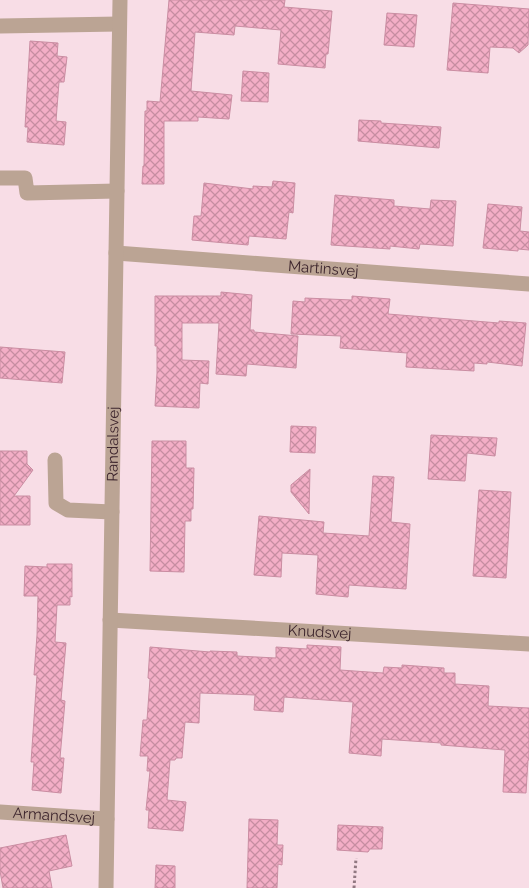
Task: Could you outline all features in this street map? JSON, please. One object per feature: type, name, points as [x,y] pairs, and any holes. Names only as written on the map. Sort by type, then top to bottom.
[{"type":"street","name":"Randalsvej","points":[[106,888],[120,0]]},
{"type":"street","points":[[0,26],[119,24]]},
{"type":"street","points":[[0,178],[25,178],[27,193],[117,191]]},
{"type":"street","name":"Martinsvej","points":[[116,253],[529,284]]},
{"type":"street","points":[[56,460],[56,503],[68,510],[112,512]]},
{"type":"street","name":"Knudsvej","points":[[110,620],[529,644]]},
{"type":"street","name":"Armandsvej","points":[[0,812],[107,819]]},
{"type":"path","points":[[354,888],[356,858]]},
{"type":"building","points":[[169,0],[285,0],[284,7],[332,11],[328,54],[326,54],[325,68],[278,64],[281,30],[235,26],[234,35],[195,32],[191,91],[232,95],[229,119],[198,117],[198,121],[164,121],[164,184],[142,184],[145,111],[147,111],[147,101],[160,102]]},
{"type":"building","points":[[453,3],[529,9],[528,45],[519,53],[513,48],[490,47],[488,73],[447,70]]},
{"type":"building","points":[[387,13],[417,15],[414,47],[384,45]]},
{"type":"building","points":[[30,41],[58,43],[57,56],[67,57],[64,82],[59,82],[56,121],[66,122],[64,145],[27,142],[28,127],[25,127]]},
{"type":"building","points":[[243,71],[269,73],[268,102],[241,101]]},
{"type":"building","points":[[359,120],[441,127],[439,148],[358,141]]},
{"type":"building","points":[[273,181],[295,183],[293,213],[289,212],[286,239],[249,236],[248,245],[192,240],[194,216],[201,216],[204,183],[253,189],[253,186],[272,187]]},
{"type":"building","points":[[335,195],[394,200],[394,206],[430,209],[431,200],[456,201],[453,246],[420,244],[419,249],[390,246],[390,249],[331,245]]},
{"type":"building","points":[[488,204],[522,207],[520,231],[529,232],[529,250],[483,248]]},
{"type":"building","points":[[221,292],[252,295],[250,330],[298,336],[296,368],[247,364],[246,376],[216,374],[219,323],[182,323],[182,360],[209,361],[208,384],[200,383],[199,408],[155,406],[157,346],[155,346],[155,296],[221,296]]},
{"type":"building","points":[[352,296],[390,299],[388,314],[499,323],[499,321],[526,323],[522,366],[487,362],[487,364],[474,363],[474,371],[406,367],[407,353],[340,348],[341,336],[291,334],[293,301],[305,302],[305,298],[352,300]]},
{"type":"building","points":[[0,347],[65,352],[62,383],[0,378]]},
{"type":"building","points":[[291,426],[316,427],[315,453],[290,452]]},
{"type":"building","points":[[431,435],[497,438],[495,456],[467,453],[465,481],[428,479]]},
{"type":"building","points":[[152,441],[186,441],[186,468],[194,468],[191,521],[185,521],[184,572],[150,571]]},
{"type":"building","points":[[0,451],[27,451],[27,464],[33,470],[14,496],[30,496],[30,525],[0,525]]},
{"type":"building","points":[[310,469],[309,514],[291,492],[291,485]]},
{"type":"building","points":[[373,476],[394,477],[391,522],[410,524],[406,589],[349,585],[348,597],[316,594],[318,555],[282,553],[281,577],[254,575],[259,516],[324,522],[323,533],[369,536]]},
{"type":"building","points":[[479,490],[511,492],[506,578],[473,576]]},
{"type":"building","points":[[47,564],[72,564],[72,597],[70,596],[70,605],[57,605],[55,642],[66,643],[61,700],[65,701],[60,758],[64,758],[61,793],[32,790],[34,762],[31,762],[37,675],[34,675],[38,596],[24,596],[25,566],[47,567]]},
{"type":"building","points":[[307,645],[341,647],[340,670],[383,673],[384,667],[402,668],[402,665],[444,668],[444,673],[455,673],[455,684],[489,686],[488,706],[529,708],[529,760],[526,793],[503,792],[505,750],[382,739],[381,756],[349,753],[353,702],[284,697],[283,712],[254,710],[255,695],[200,693],[199,723],[185,722],[182,758],[170,760],[167,800],[186,802],[183,831],[148,828],[149,810],[146,810],[150,771],[147,771],[148,756],[140,756],[143,720],[147,720],[150,647],[210,652],[237,652],[237,656],[276,658],[276,647],[307,649]]},
{"type":"building","points":[[249,819],[278,820],[277,845],[283,845],[282,865],[278,864],[277,888],[247,888]]},
{"type":"building","points":[[338,825],[383,827],[382,849],[370,849],[368,852],[337,850]]},
{"type":"building","points":[[66,835],[72,866],[49,871],[52,888],[3,888],[0,871],[0,848]]},
{"type":"building","points":[[156,865],[175,866],[175,888],[155,888]]}]
